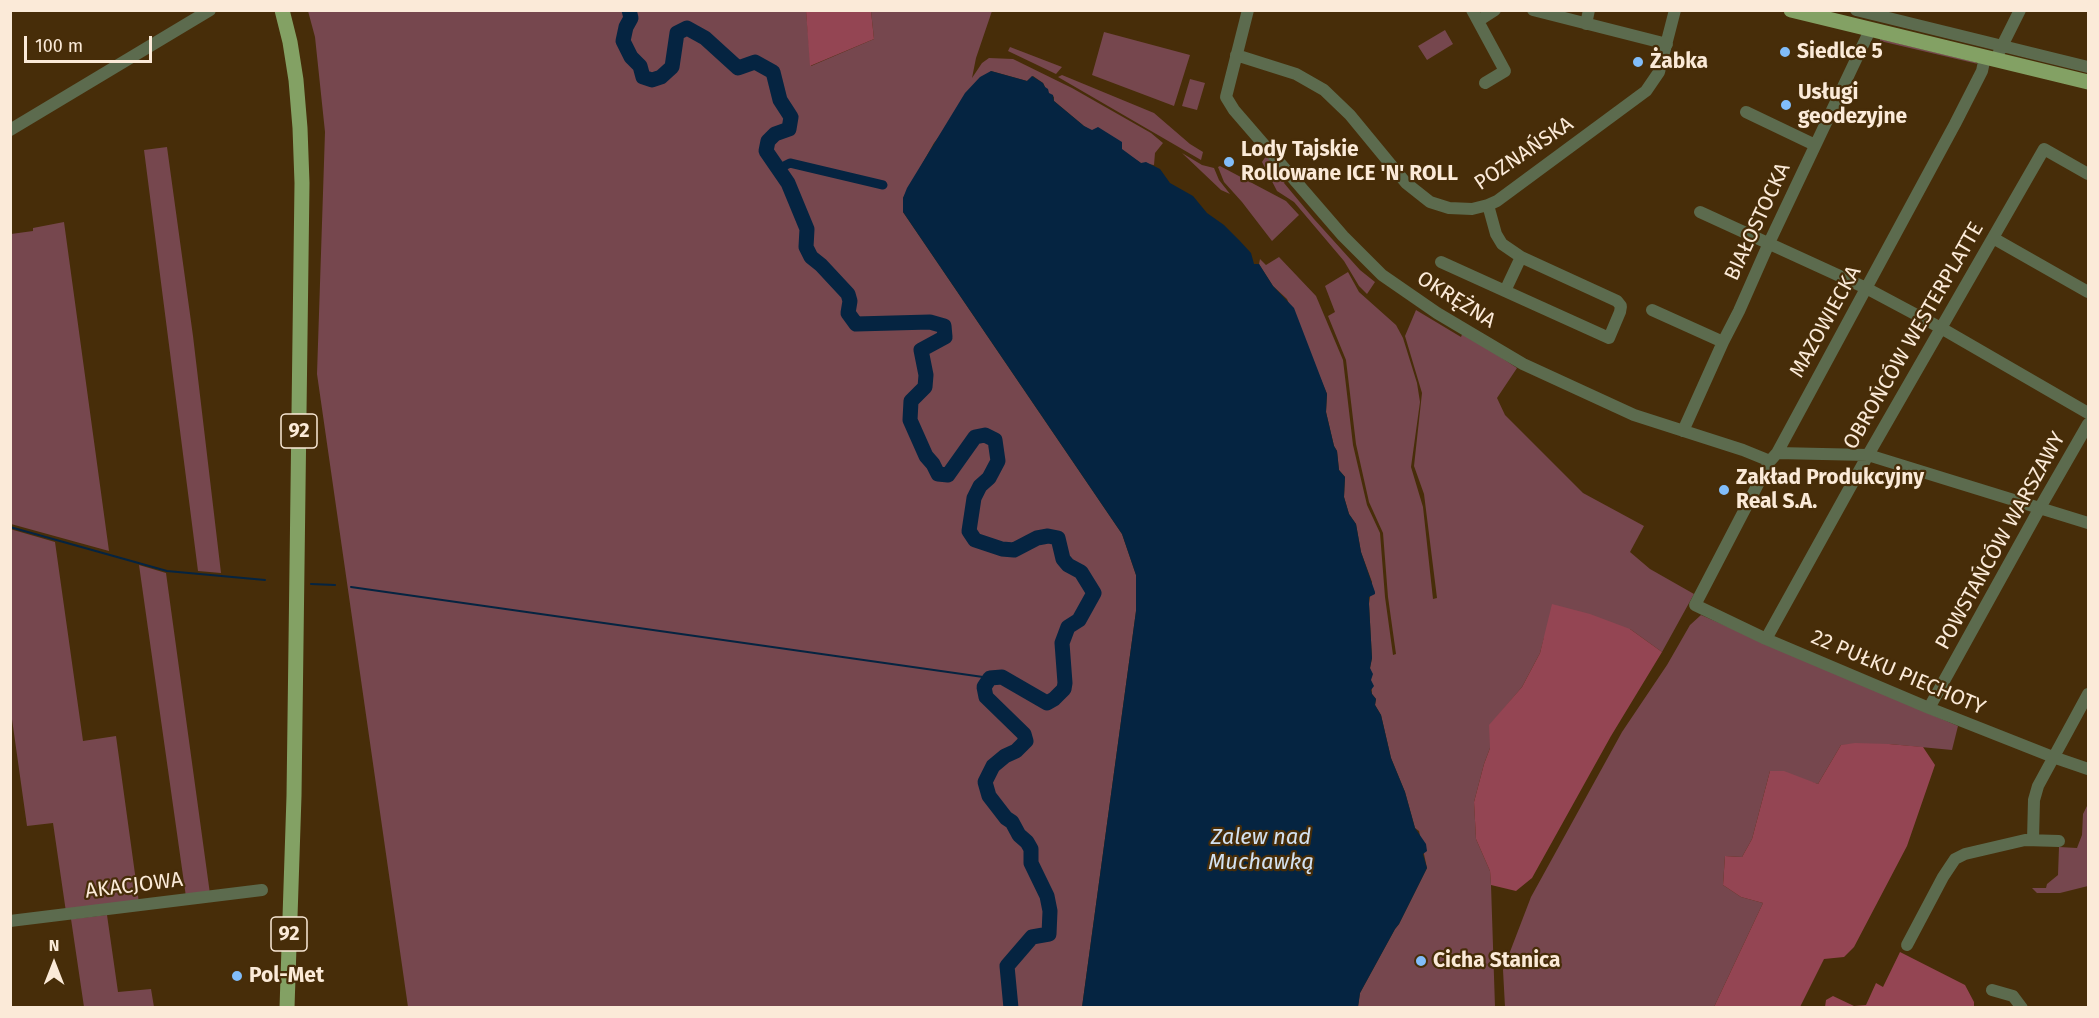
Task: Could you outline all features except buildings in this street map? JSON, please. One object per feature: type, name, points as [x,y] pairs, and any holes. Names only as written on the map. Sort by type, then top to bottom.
[{"type":"main road","name":"92","points":[[282,10],[296,80],[302,183],[294,796],[287,1008]]},
{"type":"main road","points":[[1791,10],[1878,22],[2088,82]]},
{"type":"street","points":[[10,130],[210,10]]},
{"type":"street","name":"OKRĘŻNA","points":[[1248,10],[1226,97],[1233,109],[1343,236],[1382,275],[1437,313],[1523,364],[1634,415],[1683,431],[1773,457],[1868,455],[2088,523]]},
{"type":"street","points":[[1485,83],[1505,71],[1475,16],[1495,10]]},
{"type":"street","points":[[1533,10],[1667,44]]},
{"type":"street","points":[[1586,24],[1589,10]]},
{"type":"street","name":"POZNAŃSKA","points":[[1236,55],[1296,74],[1324,90],[1350,115],[1406,183],[1430,202],[1460,209],[1488,205],[1646,91],[1659,72],[1675,10]]},
{"type":"street","points":[[1856,10],[1878,22]]},
{"type":"street","name":"MAZOWIECKA","points":[[1695,605],[1982,71],[1995,54],[2020,10]]},
{"type":"street","name":"BIAŁOSTOCKA","points":[[1683,431],[1815,145],[1878,22]]},
{"type":"street","points":[[1995,54],[2088,67]]},
{"type":"street","points":[[1746,112],[1815,145]]},
{"type":"street","name":"OBROŃCÓW WESTERPLATTE","points":[[1766,639],[1868,455],[2044,149],[2088,174]]},
{"type":"street","points":[[1440,262],[1609,338],[1620,312],[1621,306],[1617,301],[1521,257],[1502,244],[1496,234],[1488,205]]},
{"type":"street","points":[[1700,212],[1866,288],[1941,328],[2088,413]]},
{"type":"street","points":[[1993,238],[2088,292]]},
{"type":"street","points":[[1505,291],[1521,257]]},
{"type":"street","points":[[1653,310],[1723,342]]},
{"type":"street","name":"POWSTAŃCÓW WARSZAWY","points":[[1929,708],[2088,424]]},
{"type":"street","name":"22 PUŁKU PIECHOTY","points":[[1695,605],[1766,639],[1929,708],[2088,769]]},
{"type":"street","points":[[2033,840],[2034,800],[2038,786],[2088,694]]},
{"type":"street","points":[[1907,945],[1954,861],[1965,854],[2025,840],[2059,841]]},
{"type":"street","name":"AKACJOWA","points":[[10,921],[262,890]]},
{"type":"street","points":[[1992,990],[2013,996],[2022,1008]]},
{"type":"shaded area","points":[[308,11],[806,11],[811,66],[874,39],[871,11],[992,11],[976,58],[972,78],[982,63],[989,58],[1013,59],[1072,88],[1151,133],[1163,143],[1155,153],[1154,165],[1141,163],[1084,126],[1054,101],[1054,97],[1048,93],[1043,83],[1033,76],[1027,81],[991,71],[934,143],[903,198],[903,212],[1122,534],[1136,575],[1136,611],[1082,1007],[408,1007],[317,374],[325,132],[315,37]]},
{"type":"shaded area","points":[[806,11],[871,11],[874,39],[810,66]]},
{"type":"shaded area","points":[[1445,30],[1453,44],[1427,60],[1418,46]]},
{"type":"shaded area","points":[[1104,32],[1190,55],[1174,106],[1092,75]]},
{"type":"shaded area","points":[[1880,39],[1975,62],[1978,64],[1880,41]]},
{"type":"shaded area","points":[[1010,47],[1062,67],[1056,74],[1008,51]]},
{"type":"shaded area","points":[[1062,75],[1154,113],[1190,144],[1203,152],[1201,160],[1058,77]]},
{"type":"shaded area","points":[[1190,79],[1205,83],[1197,110],[1182,106]]},
{"type":"shaded area","points":[[167,147],[193,336],[221,573],[198,571],[144,150]]},
{"type":"shaded area","points":[[1182,153],[1202,165],[1214,168],[1219,180],[1230,194],[1221,190]]},
{"type":"shaded area","points":[[1266,156],[1287,178],[1284,183],[1314,219],[1360,270],[1375,282],[1367,294],[1359,286],[1344,261],[1294,202],[1277,191],[1262,162]]},
{"type":"shaded area","points":[[1218,167],[1286,201],[1299,215],[1272,241],[1224,182]]},
{"type":"shaded area","points":[[64,222],[109,551],[11,524],[11,234],[33,231],[33,228]]},
{"type":"shaded area","points":[[1279,257],[1316,296],[1343,360],[1353,445],[1367,505],[1380,533],[1385,597],[1393,655],[1396,654],[1388,597],[1383,533],[1369,502],[1356,444],[1346,360],[1328,316],[1335,312],[1325,286],[1348,272],[1359,292],[1396,325],[1403,338],[1417,383],[1420,402],[1411,467],[1423,507],[1433,599],[1437,598],[1424,494],[1414,466],[1422,393],[1405,336],[1416,310],[1461,337],[1463,332],[1517,368],[1497,398],[1505,415],[1583,493],[1644,526],[1630,552],[1650,569],[1694,594],[1662,652],[1630,629],[1544,638],[1540,653],[1522,687],[1490,725],[1490,748],[1474,802],[1476,839],[1490,871],[1495,1007],[1358,1007],[1360,993],[1427,868],[1419,831],[1415,828],[1405,792],[1391,758],[1381,715],[1375,705],[1376,699],[1372,694],[1369,604],[1372,582],[1361,552],[1356,524],[1349,514],[1344,497],[1345,477],[1339,470],[1337,451],[1326,412],[1327,394],[1287,299],[1273,286],[1259,264],[1260,259],[1266,265]]},
{"type":"shaded area","points":[[10,529],[55,542],[83,741],[116,736],[139,903],[66,912],[53,823],[27,826],[10,705]]},
{"type":"shaded area","points":[[139,565],[166,573],[210,894],[186,897]]},
{"type":"shaded area","points":[[1552,604],[1590,614],[1630,629],[1662,652],[1611,736],[1532,878],[1516,891],[1491,885],[1490,871],[1476,839],[1474,802],[1490,748],[1489,725],[1522,687],[1540,653]]},
{"type":"shaded area","points":[[1701,615],[1958,726],[1952,750],[1889,744],[1841,745],[1818,784],[1770,771],[1752,839],[1742,857],[1725,856],[1723,885],[1741,897],[1763,903],[1714,1007],[1505,1007],[1503,970],[1531,897],[1622,732],[1667,665],[1690,625]]},
{"type":"shaded area","points":[[1855,743],[1923,747],[1935,765],[1907,846],[1854,947],[1844,957],[1824,959],[1800,1007],[1714,1007],[1763,903],[1741,897],[1723,885],[1725,856],[1742,857],[1752,839],[1770,771],[1784,771],[1818,784],[1841,745]]},
{"type":"shaded area","points":[[2088,804],[2088,886],[2060,893],[2037,893],[2032,888],[2046,888],[2047,884],[2058,875],[2059,847],[2077,848],[2082,835],[2083,814]]},
{"type":"shaded area","points":[[107,915],[118,992],[151,989],[154,1007],[84,1007],[71,919]]},
{"type":"shaded area","points":[[1900,952],[1965,985],[1974,1002],[1974,1007],[1825,1007],[1826,1000],[1833,996],[1854,1006],[1866,1005],[1876,983],[1883,987]]},
{"type":"water","name":"Zalew nad Muchawką","points":[[991,71],[1027,81],[1032,76],[1043,83],[1053,95],[1054,101],[1084,126],[1092,130],[1098,127],[1122,142],[1122,149],[1141,163],[1146,162],[1160,169],[1170,183],[1193,196],[1207,213],[1239,240],[1251,253],[1254,264],[1259,264],[1273,286],[1294,308],[1327,394],[1326,412],[1337,451],[1339,470],[1345,477],[1344,497],[1349,514],[1356,524],[1361,552],[1375,592],[1369,597],[1372,658],[1370,668],[1374,686],[1371,690],[1376,699],[1375,705],[1381,715],[1391,758],[1405,792],[1415,828],[1426,844],[1427,851],[1423,854],[1427,868],[1360,993],[1358,1007],[1082,1007],[1136,611],[1136,575],[1122,534],[903,212],[903,198],[907,188],[965,93],[980,77]]},
{"type":"waterway","points":[[629,10],[631,18],[623,41],[631,57],[640,66],[643,77],[652,80],[661,77],[672,67],[677,33],[687,28],[705,38],[738,68],[755,62],[773,72],[780,100],[791,117],[789,129],[775,134],[768,141],[766,151],[788,183],[807,229],[806,247],[811,257],[848,294],[850,301],[848,313],[856,324],[930,322],[944,326],[945,337],[921,350],[926,375],[925,387],[911,401],[910,420],[926,456],[938,474],[948,475],[975,437],[985,435],[995,440],[998,461],[974,498],[969,531],[975,540],[1002,549],[1014,550],[1037,538],[1048,536],[1058,538],[1063,559],[1068,565],[1081,572],[1094,593],[1079,620],[1068,627],[1062,643],[1064,689],[1054,699],[1047,703],[1002,677],[990,678],[984,687],[986,697],[1024,734],[1026,741],[1016,751],[1005,756],[993,766],[985,782],[989,796],[1006,818],[1012,822],[1031,849],[1031,863],[1047,896],[1050,911],[1049,934],[1032,937],[1007,966],[1011,1008]]},
{"type":"waterway","points":[[778,169],[790,163],[883,185]]},
{"type":"waterway","points":[[10,527],[167,571],[265,580]]},
{"type":"waterway","points":[[311,584],[335,585]]},
{"type":"waterway","points":[[351,587],[990,678]]},
{"type":"place","name":"Siedlce 5","points":[[1785,52]]},
{"type":"place","name":"Żabka","points":[[1638,62]]},
{"type":"place","name":"Usługi geodezyjne","points":[[1786,105]]},
{"type":"place","name":"Lody Tajskie Rollowane ICE 'N' ROLL","points":[[1229,162]]},
{"type":"place","name":"Zakład Produkcyjny Real S.A.","points":[[1724,490]]},
{"type":"place","name":"Cicha Stanica","points":[[1421,961]]},
{"type":"place","name":"Pol-Met","points":[[237,976]]}]
